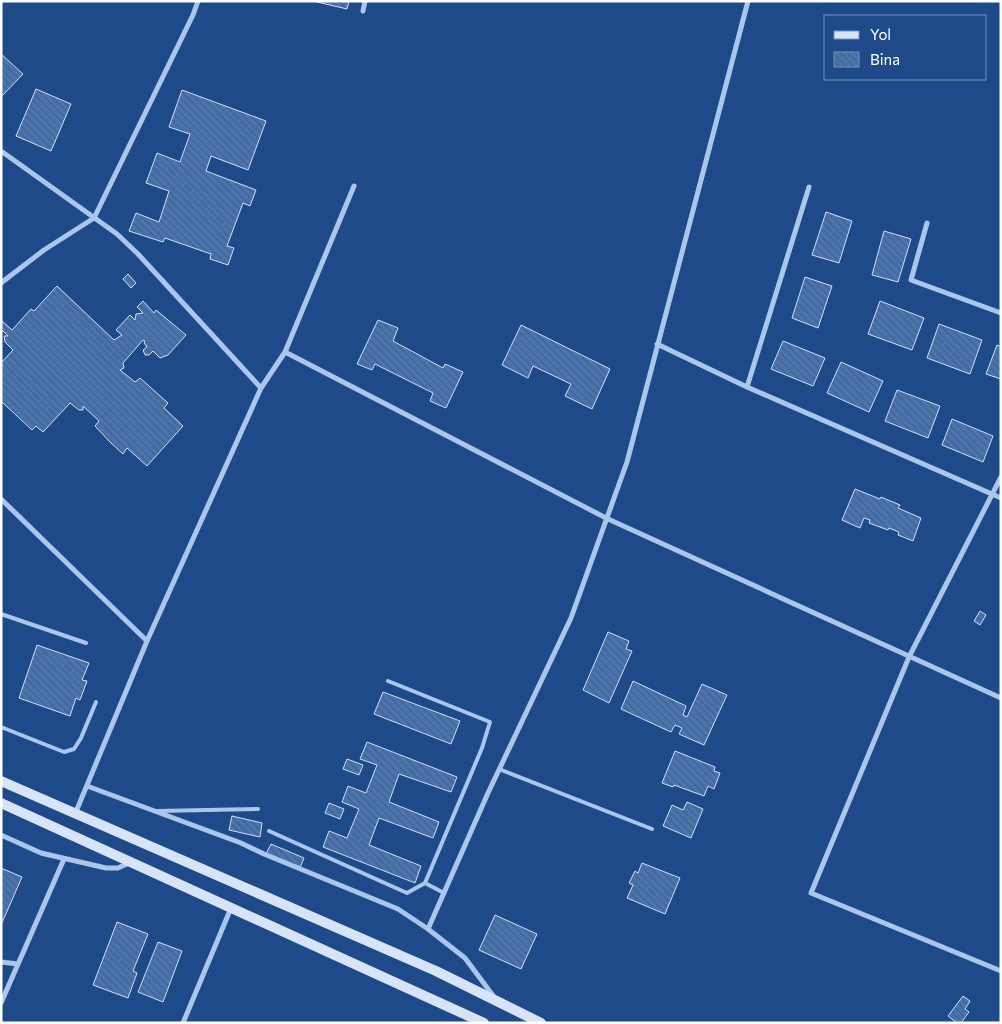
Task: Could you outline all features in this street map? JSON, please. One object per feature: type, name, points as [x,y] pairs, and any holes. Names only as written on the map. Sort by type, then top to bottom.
[{"type":"main road","points":[[1,781],[436,971],[541,1023]]},
{"type":"main road","points":[[1,803],[484,1023]]},
{"type":"street","points":[[1,283],[44,250],[94,218],[189,24],[198,1]]},
{"type":"street","points":[[363,11],[365,1]]},
{"type":"street","points":[[428,929],[571,618],[608,518],[626,462],[748,1]]},
{"type":"street","points":[[1,150],[117,234],[138,254],[261,388]]},
{"type":"street","points":[[75,814],[147,641],[261,388],[285,352],[354,186]]},
{"type":"street","points":[[747,387],[809,186]]},
{"type":"street","points":[[927,223],[911,280],[1001,314]]},
{"type":"street","points":[[657,344],[747,387],[1001,498]]},
{"type":"street","points":[[285,352],[608,518],[1001,698]]},
{"type":"street","points":[[1001,477],[909,657],[811,893],[1001,972]]},
{"type":"street","points":[[1,499],[147,641]]},
{"type":"street","points":[[87,786],[241,843],[398,909],[428,929],[465,958],[497,1001]]},
{"type":"street","points":[[1,835],[41,853],[106,868],[118,868],[132,862]]},
{"type":"street","points":[[1,1003],[64,859]]},
{"type":"street","points":[[183,1023],[231,907]]},
{"type":"street","points":[[1,962],[18,964]]},
{"type":"lane","points":[[1,614],[86,643]]},
{"type":"lane","points":[[268,831],[407,893],[425,883],[482,748],[490,722],[388,681]]},
{"type":"lane","points":[[1,726],[64,752],[74,750],[96,702]]},
{"type":"lane","points":[[500,769],[652,829]]},
{"type":"lane","points":[[152,811],[258,809]]},
{"type":"lane","points":[[425,883],[444,893]]},
{"type":"building","points":[[313,1],[349,1],[347,9]]},
{"type":"building","points":[[1,54],[23,74],[1,97]]},
{"type":"building","points":[[36,89],[71,104],[51,151],[16,136]]},
{"type":"building","points":[[182,90],[266,121],[248,170],[211,156],[206,171],[256,190],[250,206],[243,203],[227,246],[234,248],[228,265],[210,259],[211,254],[165,238],[163,242],[129,231],[136,213],[159,222],[169,191],[146,183],[157,153],[180,162],[190,134],[169,127]]},
{"type":"building","points":[[826,212],[852,221],[839,263],[812,255]]},
{"type":"building","points":[[884,231],[911,239],[898,282],[872,275]]},
{"type":"building","points":[[128,274],[136,283],[131,288],[123,279]]},
{"type":"building","points":[[805,277],[832,286],[818,328],[792,318]]},
{"type":"building","points":[[57,286],[114,340],[122,335],[116,330],[130,315],[135,320],[136,314],[143,313],[137,307],[143,301],[154,313],[156,310],[186,335],[168,355],[160,358],[153,351],[149,355],[145,355],[143,350],[147,347],[143,340],[123,363],[124,368],[120,370],[135,382],[140,378],[168,403],[164,408],[183,426],[147,466],[127,448],[123,454],[110,442],[95,426],[99,421],[83,406],[83,410],[79,410],[70,403],[43,432],[36,426],[32,430],[1,401],[1,363],[13,350],[5,342],[4,336],[8,336],[1,329],[1,320],[12,330],[31,309],[34,311]]},
{"type":"building","points":[[880,301],[924,318],[912,350],[868,334]]},
{"type":"building","points":[[378,320],[398,328],[393,341],[443,368],[445,364],[463,372],[446,408],[430,401],[433,393],[375,364],[372,370],[357,364]]},
{"type":"building","points":[[939,324],[982,340],[970,374],[927,358]]},
{"type":"building","points":[[521,325],[610,369],[592,409],[565,396],[571,384],[533,366],[528,378],[502,365]]},
{"type":"building","points":[[783,341],[825,358],[813,386],[771,369]]},
{"type":"building","points":[[997,345],[1001,347],[1001,379],[986,374]]},
{"type":"building","points":[[841,362],[883,381],[869,412],[827,393]]},
{"type":"building","points":[[897,390],[940,406],[928,438],[885,421]]},
{"type":"building","points":[[952,419],[993,436],[983,462],[942,445]]},
{"type":"building","points":[[855,489],[900,505],[898,508],[921,518],[913,541],[898,535],[899,532],[869,523],[870,520],[864,518],[860,528],[842,520]]},
{"type":"building","points":[[980,611],[986,615],[980,625],[974,621]]},
{"type":"building","points":[[608,632],[629,641],[626,649],[632,651],[609,703],[583,690]]},
{"type":"building","points":[[37,645],[89,663],[82,680],[87,681],[80,700],[76,698],[70,716],[19,698]]},
{"type":"building","points":[[633,681],[686,706],[683,715],[687,717],[702,684],[727,695],[704,745],[679,734],[682,728],[675,725],[671,732],[621,709]]},
{"type":"building","points":[[383,692],[460,721],[451,744],[374,714]]},
{"type":"building","points":[[367,742],[457,777],[451,792],[399,774],[389,802],[439,822],[433,838],[379,818],[369,845],[421,866],[415,883],[323,847],[329,831],[347,838],[359,809],[342,802],[348,786],[366,793],[377,765],[360,759]]},
{"type":"building","points":[[675,751],[715,767],[714,771],[720,773],[714,789],[708,786],[704,796],[674,785],[673,787],[662,783]]},
{"type":"building","points":[[347,759],[363,765],[359,775],[343,769]]},
{"type":"building","points":[[687,802],[703,809],[691,838],[663,826],[672,805],[683,810]]},
{"type":"building","points":[[329,803],[344,809],[340,819],[325,813]]},
{"type":"building","points":[[232,816],[262,823],[260,837],[229,830]]},
{"type":"building","points":[[271,844],[304,858],[300,868],[266,854]]},
{"type":"building","points":[[642,863],[680,878],[665,914],[627,898],[633,885],[629,883],[635,871],[638,873]]},
{"type":"building","points":[[1,868],[22,877],[1,925]]},
{"type":"building","points":[[495,915],[537,934],[521,969],[479,950]]},
{"type":"building","points":[[117,922],[148,934],[133,971],[137,973],[128,998],[93,985]]},
{"type":"building","points":[[158,942],[182,951],[163,1002],[138,992]]},
{"type":"building","points":[[963,996],[970,1001],[965,1009],[969,1012],[961,1023],[957,1023],[948,1016]]}]
